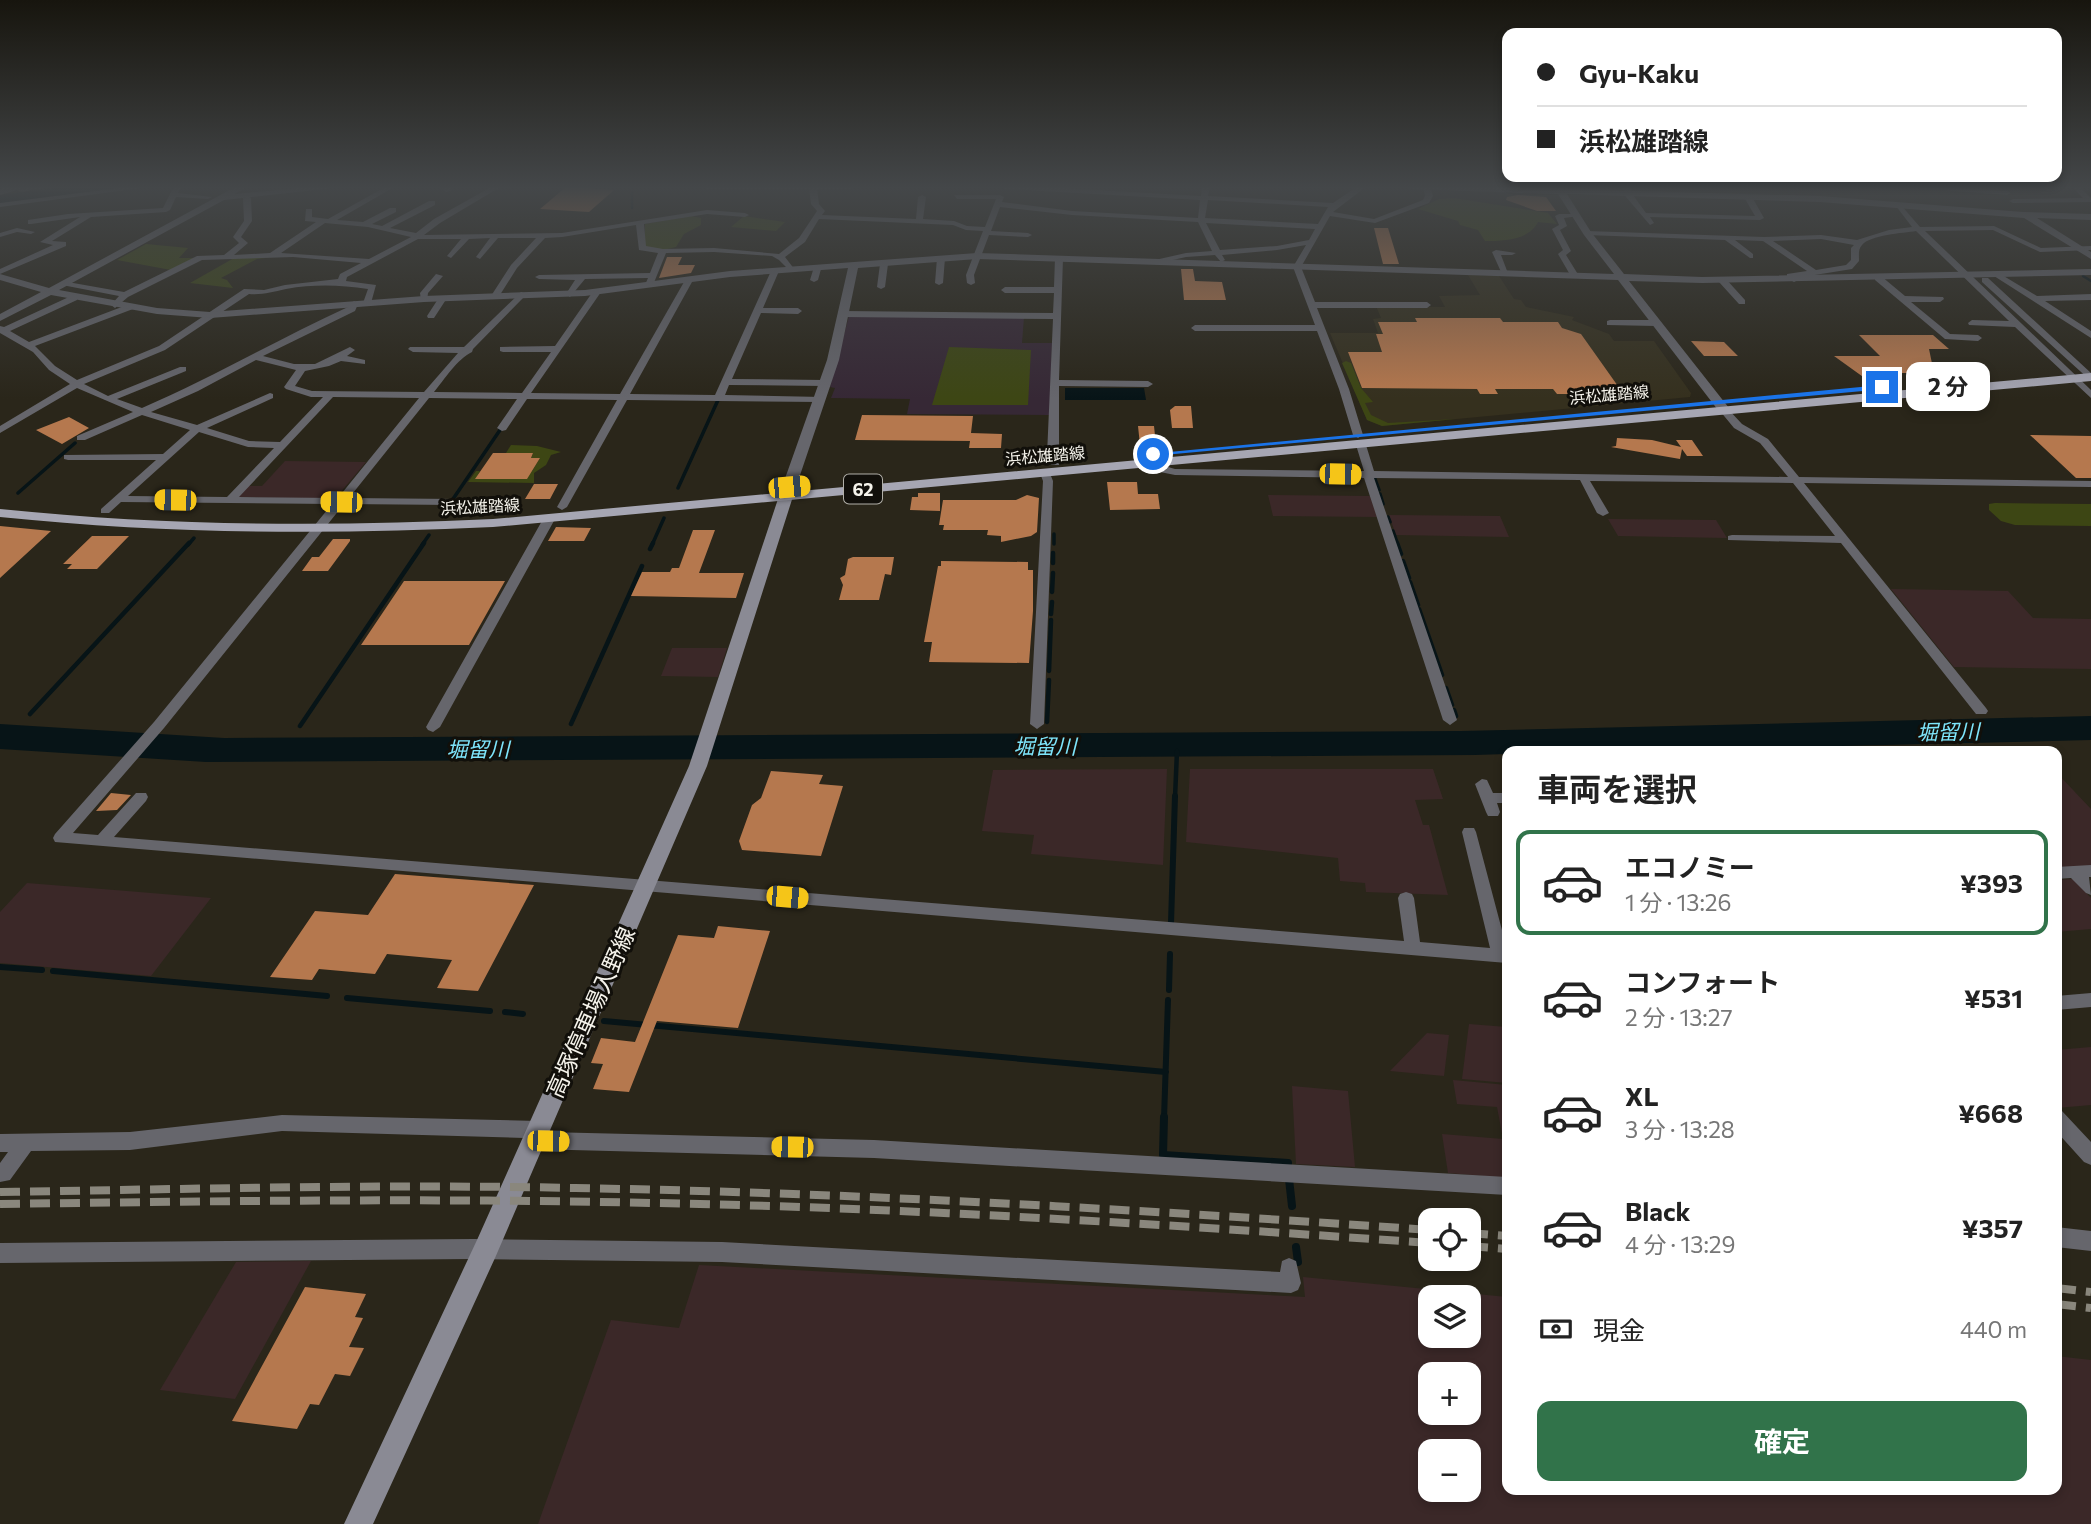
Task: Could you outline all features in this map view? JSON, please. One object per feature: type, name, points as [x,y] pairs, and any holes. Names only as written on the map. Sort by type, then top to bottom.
[{"type":"main road","name":"浜松雄踏線","points":[[0,513],[144,525],[318,529],[549,519],[788,492],[2083,374]]},
{"type":"main road","name":"浜松雄踏線","points":[[1050,468],[1159,463],[1360,440]]},
{"type":"main road","name":"浜松雄踏線","points":[[0,502],[105,512],[328,517],[458,514],[788,492]]},
{"type":"main road","name":"高塚停車場入野線","points":[[358,1524],[485,1249],[698,766],[788,492]]},
{"type":"street","points":[[0,275],[36,257]]},
{"type":"street","points":[[0,318],[102,257]]},
{"type":"street","points":[[0,310],[65,283],[112,257]]},
{"type":"street","points":[[115,305],[125,295],[200,258],[223,257]]},
{"type":"street","points":[[294,257],[366,261]]},
{"type":"street","points":[[341,281],[349,272],[374,257]]},
{"type":"street","points":[[495,296],[524,257]]},
{"type":"street","points":[[650,280],[660,257]]},
{"type":"street","points":[[780,257],[791,270]]},
{"type":"street","points":[[539,277],[686,279],[791,270],[815,277],[853,267],[957,257]]},
{"type":"street","points":[[971,283],[970,275],[977,257]]},
{"type":"street","points":[[1023,257],[1722,280],[2091,272]]},
{"type":"street","points":[[1158,262],[1173,257]]},
{"type":"street","points":[[1220,257],[1222,264]]},
{"type":"street","points":[[1297,267],[1303,257]]},
{"type":"street","points":[[1498,257],[1506,274]]},
{"type":"street","points":[[1564,257],[1575,276]]},
{"type":"street","points":[[1605,257],[1738,426],[1764,441],[1981,711]]},
{"type":"street","points":[[1791,257],[1815,273]]},
{"type":"street","points":[[1794,280],[1790,275],[1844,269],[1856,261],[1856,257]]},
{"type":"street","points":[[1948,257],[2017,324],[2083,374]]},
{"type":"street","points":[[1961,257],[2083,374],[2091,395]]},
{"type":"street","points":[[939,283],[941,258]]},
{"type":"street","points":[[1037,724],[1048,481],[1052,455],[1059,258]]},
{"type":"street","points":[[881,287],[884,264]]},
{"type":"street","points":[[788,492],[825,383],[853,267]]},
{"type":"street","points":[[1297,267],[1344,389],[1369,475],[1450,720]]},
{"type":"street","points":[[1844,269],[1855,278]]},
{"type":"street","points":[[719,397],[775,271]]},
{"type":"street","points":[[1997,274],[2091,335]]},
{"type":"street","points":[[0,275],[42,291],[74,298],[210,315],[424,299],[597,292],[650,280]]},
{"type":"street","points":[[424,299],[424,293],[439,276]]},
{"type":"street","points":[[570,294],[581,278]]},
{"type":"street","points":[[1878,278],[1948,337],[1976,335],[2017,324]]},
{"type":"street","points":[[562,507],[688,282],[686,279]]},
{"type":"street","points":[[1722,280],[1742,302]]},
{"type":"street","points":[[0,430],[78,383],[162,348],[247,291],[264,293],[285,287],[341,281],[373,287],[368,303]]},
{"type":"street","points":[[65,283],[125,295]]},
{"type":"street","points":[[1004,290],[1058,290]]},
{"type":"street","points":[[502,428],[597,292]]},
{"type":"street","points":[[521,295],[427,395],[157,727],[60,838],[1502,956]]},
{"type":"street","points":[[2034,299],[2091,297]]},
{"type":"street","points":[[2,329],[74,298]]},
{"type":"street","points":[[431,316],[443,298]]},
{"type":"street","points":[[1903,299],[1940,299]]},
{"type":"street","points":[[81,438],[211,381],[295,335],[352,309],[355,304]]},
{"type":"street","points":[[1311,305],[1427,305]]},
{"type":"street","points":[[29,345],[130,307]]},
{"type":"street","points":[[758,310],[798,311]]},
{"type":"street","points":[[843,314],[1057,316]]},
{"type":"street","points":[[1610,323],[1656,323]]},
{"type":"street","points":[[1195,328],[1319,328]]},
{"type":"street","points":[[2,329],[29,345],[52,368],[89,391],[108,399],[248,444],[283,445]]},
{"type":"street","points":[[256,357],[302,368],[324,366],[350,349]]},
{"type":"street","points":[[413,349],[469,350]]},
{"type":"street","points":[[503,349],[557,349]]},
{"type":"street","points":[[340,358],[362,362]]},
{"type":"street","points":[[302,368],[289,387],[311,394],[820,398]]},
{"type":"street","points":[[108,399],[183,369]]},
{"type":"street","points":[[211,381],[229,387]]},
{"type":"street","points":[[726,382],[825,383]]},
{"type":"street","points":[[1055,383],[1148,384]]},
{"type":"street","points":[[230,500],[331,394]]},
{"type":"street","points":[[105,512],[197,429],[270,396]]},
{"type":"street","points":[[68,457],[166,457]]},
{"type":"street","points":[[1159,463],[1169,472],[2091,484]]},
{"type":"street","points":[[1583,477],[1603,513]]},
{"type":"street","points":[[120,499],[456,502],[462,506],[458,514]]},
{"type":"street","points":[[433,727],[549,519]]},
{"type":"street","points":[[1732,538],[1844,540]]},
{"type":"street","points":[[102,841],[141,797]]},
{"type":"street","points":[[1487,798],[1502,798]]},
{"type":"street","points":[[1469,832],[1502,952]]},
{"type":"street","points":[[2062,873],[2083,872],[2091,889]]},
{"type":"street","points":[[1406,898],[1413,948]]},
{"type":"street","points":[[2062,1002],[2091,1000]]},
{"type":"street","points":[[0,1143],[130,1141],[282,1123],[874,1149],[1502,1186]]},
{"type":"street","points":[[2062,1124],[2091,1156]]},
{"type":"street","points":[[3,1174],[27,1142]]},
{"type":"street","points":[[2062,1238],[2091,1241]]},
{"type":"street","points":[[0,1253],[485,1249],[722,1252],[1291,1283],[1289,1268]]},
{"type":"shaded area","points":[[1468,275],[1499,276],[1514,299],[1521,300],[1526,307],[1574,317],[1572,320],[1609,334],[1614,341],[1654,341],[1691,393],[1690,397],[1382,426],[1367,420],[1330,333],[1378,333],[1373,319],[1381,318],[1376,306],[1445,307],[1439,296],[1480,295]]},
{"type":"shaded area","points":[[849,316],[1024,317],[1022,343],[1052,343],[1050,415],[907,414],[910,399],[831,398],[835,388],[830,387]]},
{"type":"shaded area","points":[[285,461],[366,462],[334,500],[238,497],[248,486],[262,486]]},
{"type":"shaded area","points":[[1268,495],[1370,496],[1377,517],[1273,516]]},
{"type":"shaded area","points":[[1389,515],[1500,516],[1509,537],[1396,535]]},
{"type":"shaded area","points":[[1608,519],[1716,520],[1727,538],[1618,536]]},
{"type":"shaded area","points":[[1891,589],[2008,591],[2033,618],[2091,619],[2091,669],[1954,667]]},
{"type":"shaded area","points":[[672,648],[727,648],[718,677],[661,676]]},
{"type":"shaded area","points":[[1167,769],[1163,865],[1031,854],[1034,835],[982,831],[993,770]]},
{"type":"shaded area","points":[[1190,769],[1433,769],[1443,799],[1415,800],[1423,825],[1429,825],[1448,895],[1366,892],[1365,883],[1340,881],[1338,858],[1186,842]]},
{"type":"shaded area","points":[[2062,778],[2091,809],[2091,867],[2062,869]]},
{"type":"shaded area","points":[[2073,879],[2091,898],[2091,929],[2062,931],[2062,880]]},
{"type":"shaded area","points":[[27,883],[211,898],[151,976],[0,963],[0,912]]},
{"type":"shaded area","points":[[1469,1024],[1502,1027],[1502,1083],[1462,1079]]},
{"type":"shaded area","points":[[1427,1033],[1449,1035],[1444,1076],[1390,1071]]},
{"type":"shaded area","points":[[2091,1047],[2091,1105],[2062,1108],[2062,1049]]},
{"type":"shaded area","points":[[1453,1080],[1502,1085],[1502,1134],[1497,1107],[1457,1104]]},
{"type":"shaded area","points":[[1292,1086],[1348,1091],[1355,1167],[1296,1164]]},
{"type":"shaded area","points":[[1442,1134],[1502,1139],[1502,1178],[1448,1173]]},
{"type":"shaded area","points":[[311,1261],[235,1399],[160,1390],[236,1262]]},
{"type":"shaded area","points":[[699,1265],[1305,1297],[1303,1277],[1418,1288],[1418,1348],[1481,1348],[1481,1294],[1502,1297],[1502,1495],[2062,1495],[2062,1357],[2091,1360],[2091,1524],[538,1524],[611,1320],[679,1328]]},
{"type":"green space","points":[[122,257],[194,258],[171,270],[117,260]]},
{"type":"green space","points":[[273,257],[257,259],[221,278],[227,280],[233,288],[190,283],[234,258]]},
{"type":"green space","points":[[949,347],[1031,350],[1028,405],[932,405]]},
{"type":"green space","points":[[1342,363],[1351,363],[1361,388],[1373,402],[1365,403],[1371,415],[1388,423],[1456,419],[1382,426],[1367,420]]},
{"type":"green space","points":[[511,445],[537,446],[561,452],[551,455],[546,465],[534,473],[534,483],[468,482],[476,471],[480,471],[476,479],[532,471],[540,458],[531,458],[533,453],[506,453]]},
{"type":"green space","points":[[1989,504],[2091,504],[2091,526],[2015,525],[2001,521],[1989,510]]},
{"type":"water","points":[[1065,388],[1144,388],[1146,400],[1065,400]]},
{"type":"water","name":"堀留川","points":[[2091,716],[2091,740],[1844,746],[1502,746],[1502,754],[1475,755],[206,762],[0,749],[0,724],[224,738],[1461,731]]},
{"type":"building","points":[[667,257],[682,257],[678,265],[695,265],[691,273],[659,278]]},
{"type":"building","points":[[1381,257],[1397,257],[1399,264],[1383,264]]},
{"type":"building","points":[[1181,269],[1193,269],[1195,281],[1222,282],[1226,300],[1184,300]]},
{"type":"building","points":[[1415,318],[1500,318],[1503,322],[1558,322],[1562,328],[1581,334],[1620,389],[1572,389],[1575,394],[1557,394],[1553,389],[1495,389],[1498,394],[1480,394],[1477,389],[1362,388],[1348,352],[1382,352],[1376,334],[1383,334],[1378,322],[1417,322]]},
{"type":"building","points":[[1859,335],[1933,335],[1949,349],[1929,349],[1934,373],[1894,373],[1897,376],[1866,379],[1834,356],[1880,356]]},
{"type":"building","points":[[1691,341],[1724,342],[1738,356],[1704,356]]},
{"type":"building","points":[[1175,406],[1191,406],[1193,428],[1172,428],[1170,410]]},
{"type":"building","points":[[862,415],[973,416],[971,433],[1002,434],[1001,448],[969,448],[970,441],[855,440]]},
{"type":"building","points":[[69,417],[89,428],[62,444],[36,430]]},
{"type":"building","points":[[1138,426],[1154,426],[1156,445],[1140,445]]},
{"type":"building","points":[[2030,435],[2091,436],[2091,478],[2076,478]]},
{"type":"building","points":[[1617,438],[1652,440],[1681,447],[1676,440],[1692,440],[1703,456],[1687,456],[1682,449],[1680,459],[1611,447],[1616,446]]},
{"type":"building","points":[[493,453],[533,453],[531,458],[540,458],[527,479],[475,479]]},
{"type":"building","points":[[1107,482],[1137,482],[1138,494],[1158,494],[1160,509],[1110,510]]},
{"type":"building","points":[[534,484],[558,484],[550,499],[525,499]]},
{"type":"building","points":[[918,493],[940,493],[940,511],[910,510],[912,497],[918,497]]},
{"type":"building","points":[[1027,495],[1039,498],[1037,532],[1031,536],[1001,542],[1001,536],[987,535],[988,530],[943,530],[944,525],[939,525],[943,500],[1016,500]]},
{"type":"building","points":[[0,526],[51,531],[0,578]]},
{"type":"building","points":[[556,527],[591,528],[584,541],[548,541]]},
{"type":"building","points":[[693,530],[715,530],[699,573],[744,573],[736,598],[631,596],[642,572],[670,572],[672,568],[679,568]]},
{"type":"building","points":[[92,536],[129,536],[97,569],[67,569],[72,564],[63,564]]},
{"type":"building","points":[[333,539],[350,541],[328,571],[302,571],[312,557],[319,557]]},
{"type":"building","points":[[894,557],[891,575],[885,574],[879,600],[839,600],[843,585],[840,578],[845,575],[848,559]]},
{"type":"building","points":[[941,561],[1028,562],[1028,570],[1033,570],[1029,663],[929,662],[932,642],[924,642]]},
{"type":"building","points":[[404,581],[505,581],[469,645],[361,645]]},
{"type":"building","points":[[771,771],[823,775],[819,784],[843,786],[821,856],[742,850],[739,841],[752,805],[761,798]]},
{"type":"building","points":[[111,793],[131,795],[117,810],[96,811]]},
{"type":"building","points":[[395,874],[534,885],[478,991],[437,988],[452,960],[387,954],[375,974],[319,969],[312,980],[270,977],[315,911],[368,915]]},
{"type":"building","points":[[718,926],[770,931],[738,1028],[657,1021],[629,1092],[593,1089],[603,1064],[591,1063],[601,1038],[635,1042],[678,935],[714,938]]},
{"type":"building","points":[[305,1287],[366,1294],[355,1317],[363,1318],[349,1347],[364,1348],[350,1376],[335,1374],[319,1405],[310,1404],[297,1429],[232,1421]]},
{"type":"waterway","points":[[2083,276],[2091,281]]},
{"type":"waterway","points":[[678,488],[718,400]]},
{"type":"waterway","points":[[453,499],[500,430]]},
{"type":"waterway","points":[[18,493],[75,443]]},
{"type":"waterway","points":[[1375,479],[1379,490]]},
{"type":"waterway","points":[[1380,494],[1383,504]]},
{"type":"waterway","points":[[1388,517],[1390,522]]},
{"type":"waterway","points":[[652,545],[664,518]]},
{"type":"waterway","points":[[1393,531],[1398,545]]},
{"type":"waterway","points":[[1054,534],[1054,544]]},
{"type":"waterway","points":[[422,545],[429,535]]},
{"type":"waterway","points":[[188,545],[194,538]]},
{"type":"waterway","points":[[30,714],[189,543]]},
{"type":"waterway","points":[[300,726],[424,543]]},
{"type":"waterway","points":[[1397,543],[1401,554]]},
{"type":"waterway","points":[[650,549],[652,545]]},
{"type":"waterway","points":[[1053,553],[1053,563]]},
{"type":"waterway","points":[[1403,561],[1409,578]]},
{"type":"waterway","points":[[571,724],[642,566]]},
{"type":"waterway","points":[[1052,592],[1053,573]]},
{"type":"waterway","points":[[1410,582],[1418,605]]},
{"type":"waterway","points":[[1051,614],[1052,602]]},
{"type":"waterway","points":[[1419,609],[1442,675]]},
{"type":"waterway","points":[[1049,671],[1051,620]]},
{"type":"waterway","name":"堀留川","points":[[1047,722],[1049,680]]},
{"type":"waterway","points":[[1446,688],[1452,705]]},
{"type":"waterway","points":[[1454,710],[1456,716]]},
{"type":"waterway","points":[[1175,798],[1177,751]]},
{"type":"waterway","points":[[1171,923],[1175,796]]},
{"type":"waterway","points":[[1169,990],[1170,954]]},
{"type":"waterway","points":[[0,967],[42,970]]},
{"type":"waterway","points":[[53,971],[327,996]]},
{"type":"waterway","points":[[347,998],[490,1011]]},
{"type":"waterway","points":[[1166,1072],[1168,1000]]},
{"type":"waterway","points":[[505,1012],[523,1014]]},
{"type":"waterway","points":[[604,1021],[1166,1072]]},
{"type":"waterway","points":[[1164,1119],[1166,1072]]},
{"type":"waterway","points":[[1164,1117],[1163,1155],[1288,1163]]},
{"type":"waterway","points":[[1289,1179],[1292,1206]]},
{"type":"waterway","points":[[1296,1247],[1298,1262]]},
{"type":"railway","points":[[0,1192],[288,1187],[682,1190],[1003,1203],[1418,1229]]},
{"type":"railway","points":[[0,1204],[409,1200],[751,1205],[1042,1218],[1418,1242]]},
{"type":"railway","points":[[1481,1234],[1502,1236]]},
{"type":"railway","points":[[1481,1247],[1502,1249]]},
{"type":"railway","points":[[2062,1289],[2091,1292]]},
{"type":"railway","points":[[2062,1305],[2091,1308]]},
{"type":"route","points":[[1153,454],[1882,387]]}]
